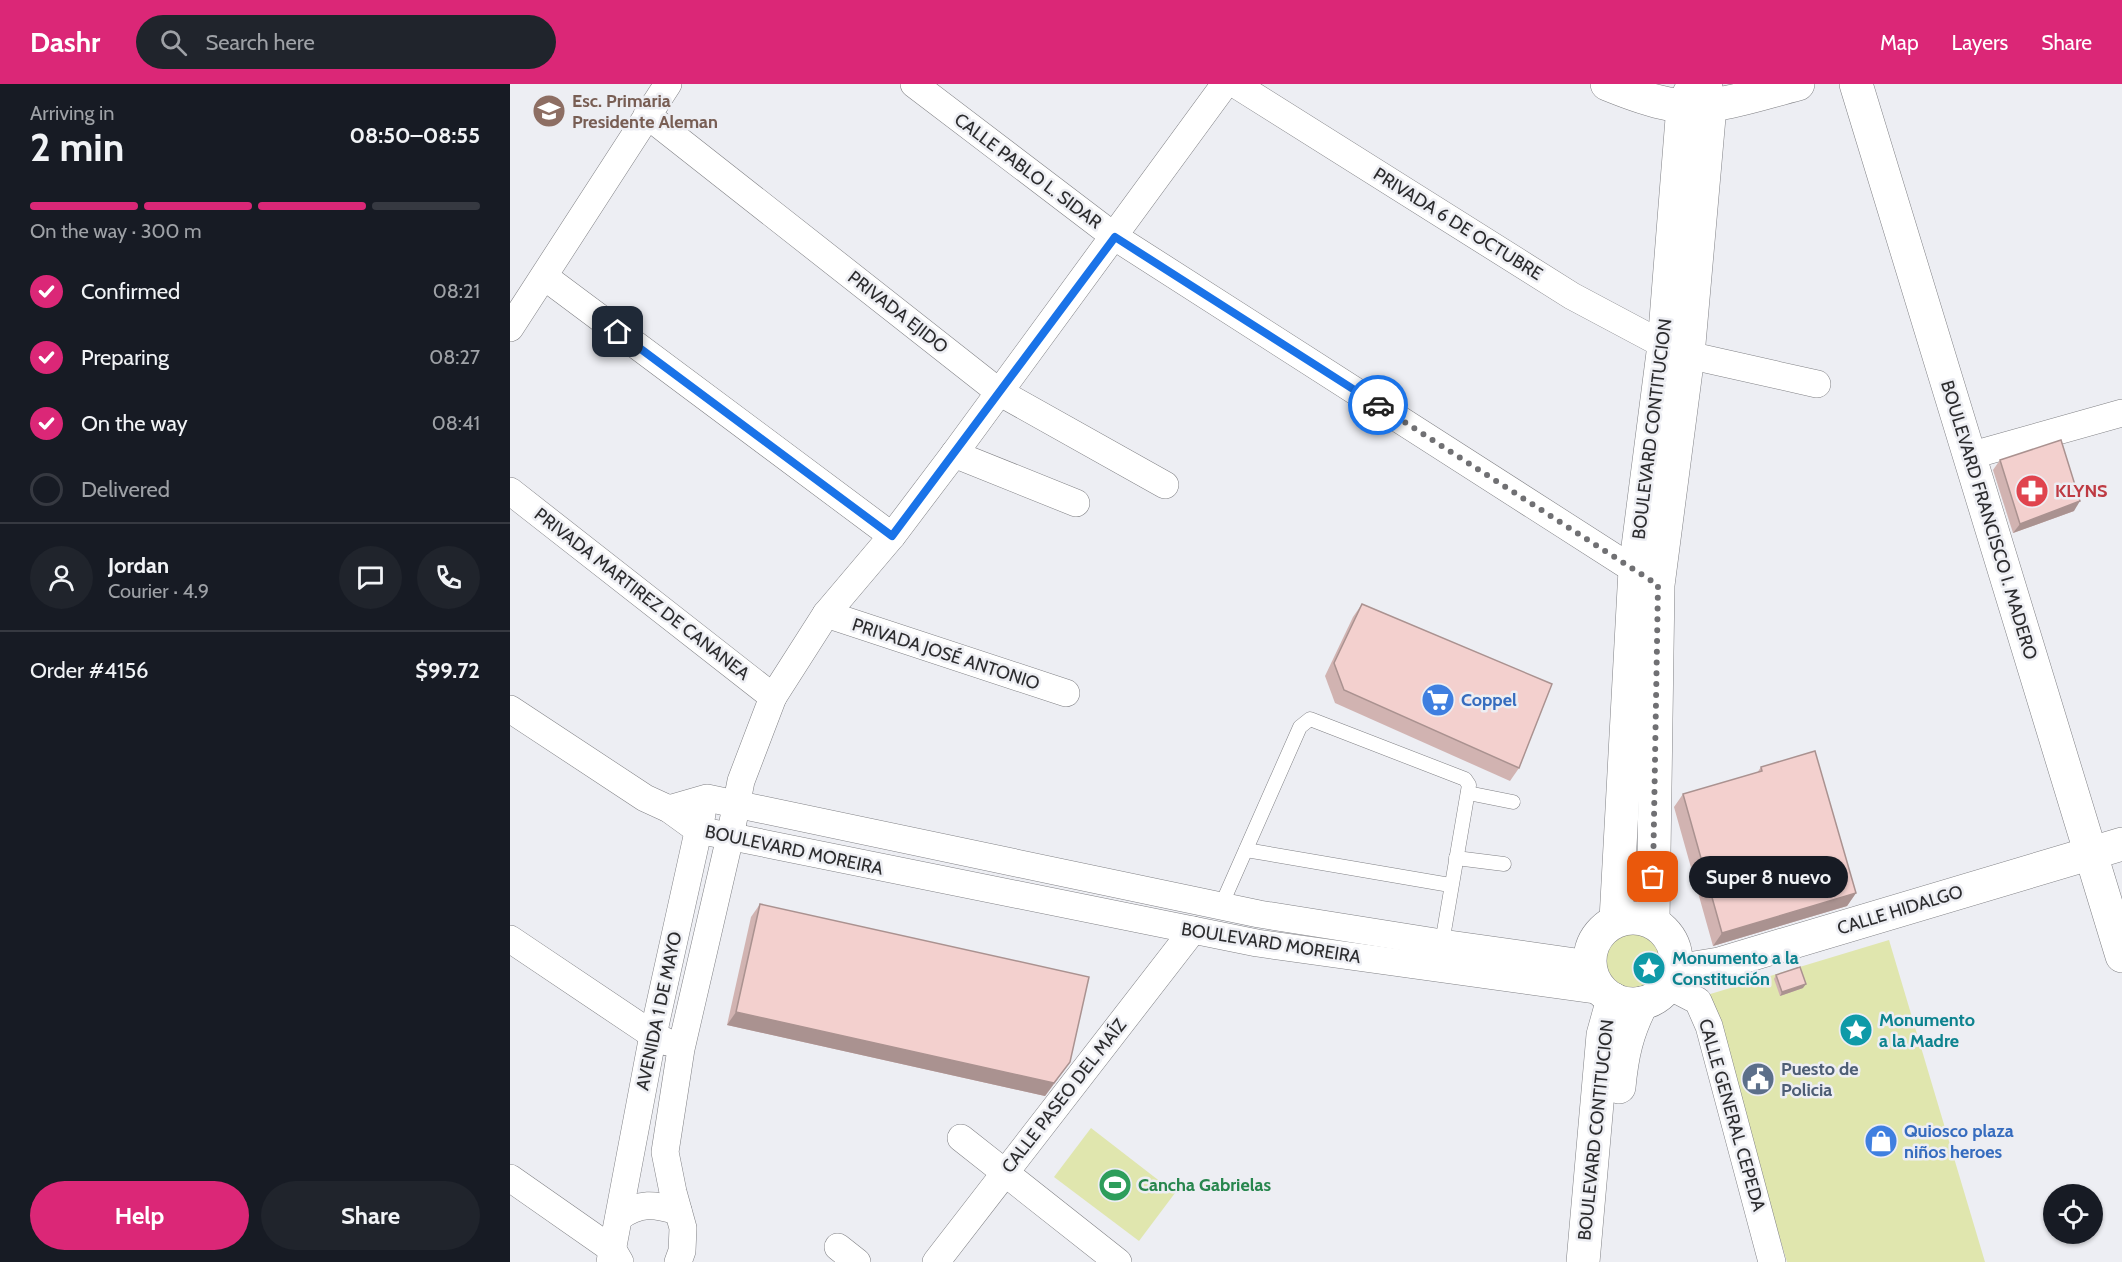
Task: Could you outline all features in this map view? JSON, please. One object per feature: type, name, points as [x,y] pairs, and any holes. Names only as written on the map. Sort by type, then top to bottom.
[{"type":"street","points":[[510,328],[668,84]]},
{"type":"street","name":"CALLE PABLO L. SIDAR","points":[[914,84],[1115,237],[1646,577]]},
{"type":"street","name":"AVENIDA 1 DE MAYO","points":[[678,1262],[682,1251],[683,1228],[665,1152],[681,1049],[739,792],[773,697],[826,614],[892,536],[954,454],[1225,84]]},
{"type":"street","name":"PRIVADA 6 DE OCTUBRE","points":[[1234,84],[1572,296],[1676,350],[1817,384]]},
{"type":"street","points":[[1607,84],[1636,96],[1698,95],[1798,84]]},
{"type":"street","name":"BOULEVARD FRANCISCO I. MADERO","points":[[1856,84],[2122,956]]},
{"type":"street","name":"BOULEVARD CONTITUCION","points":[[1616,921],[1646,577],[1676,350],[1698,95]]},
{"type":"street","name":"PRIVADA EJIDO","points":[[647,115],[999,392],[1165,485]]},
{"type":"street","points":[[545,277],[892,536]]},
{"type":"street","points":[[1969,456],[2122,413]]},
{"type":"street","points":[[954,454],[1076,503]]},
{"type":"street","name":"PRIVADA MARTIREZ DE CANANEA","points":[[510,491],[773,697]]},
{"type":"street","name":"BOULEVARD CONTITUCION","points":[[1646,577],[1653,921]]},
{"type":"street","name":"PRIVADA JOSÉ ANTONIO","points":[[826,614],[1066,693]]},
{"type":"street","points":[[510,709],[645,798],[669,809]]},
{"type":"street","points":[[707,798],[739,792]]},
{"type":"street","name":"BOULEVARD MOREIRA","points":[[739,792],[924,843],[1011,863],[1258,914],[1442,943],[1612,990]]},
{"type":"street","name":"AVENIDA 1 DE MAYO","points":[[614,1258],[619,1217],[653,1035],[707,798]]},
{"type":"street","name":"BOULEVARD MOREIRA","points":[[669,809],[707,798]]},
{"type":"street","name":"BOULEVARD MOREIRA","points":[[669,809],[698,830],[920,877],[1257,943],[1612,990]]},
{"type":"street","points":[[920,877],[924,843]]},
{"type":"street","name":"CALLE HIDALGO","points":[[1672,978],[2122,844]]},
{"type":"street","points":[[1005,893],[1011,863]]},
{"type":"street","points":[[1257,943],[1258,914]]},
{"type":"street","points":[[1634,917],[1653,921],[1665,930],[1673,942],[1677,956],[1672,978],[1657,997],[1612,990],[1592,946],[1602,931],[1616,921],[1634,917]]},
{"type":"street","name":"CALLE PASEO DEL MAÍZ","points":[[936,1262],[1193,930]]},
{"type":"street","points":[[510,939],[653,1035],[681,1049]]},
{"type":"street","name":"CALLE GENERAL CEPEDA","points":[[1672,978],[1698,1001],[1709,1026],[1772,1262]]},
{"type":"street","name":"BOULEVARD CONTITUCION","points":[[1583,1262],[1603,1035],[1612,990]]},
{"type":"street","name":"BOULEVARD CONTITUCION","points":[[1602,1262],[1623,1052],[1630,1027],[1612,990]]},
{"type":"street","points":[[961,1138],[1118,1262]]},
{"type":"street","points":[[510,1178],[614,1258]]},
{"type":"street","points":[[619,1217],[630,1209],[649,1205],[678,1210]]},
{"type":"lane","points":[[1221,906],[1300,727],[1310,719],[1465,779],[1469,785],[1450,885],[1442,943]]},
{"type":"lane","points":[[1468,793],[1513,802]]},
{"type":"lane","points":[[1246,850],[1450,885]]},
{"type":"lane","points":[[1456,858],[1504,864]]},
{"type":"green space","points":[[1630,928],[1642,928],[1658,937],[1665,947],[1667,959],[1665,971],[1658,981],[1642,990],[1630,990],[1619,985],[1610,976],[1605,965],[1605,953],[1610,942],[1619,933]]},
{"type":"green space","points":[[1889,940],[1985,1262],[1787,1262],[1707,995]]},
{"type":"green space","name":"Cancha Gabrielas","points":[[1091,1128],[1175,1193],[1139,1241],[1054,1177]]},
{"type":"building","name":"KLYNS","points":[[2061,440],[2080,501],[2020,524],[2000,460]]},
{"type":"building","name":"Coppel","points":[[1362,604],[1552,684],[1519,768],[1344,690],[1334,663]]},
{"type":"building","points":[[1815,751],[1856,893],[1722,933],[1683,794],[1762,771],[1761,767]]},
{"type":"building","points":[[760,904],[1089,977],[1070,1062],[1054,1083],[736,1012]]},
{"type":"building","points":[[1800,967],[1806,984],[1782,992],[1776,975]]},
{"type":"way so far","points":[[1378,405],[1658,585],[1653,877]]},
{"type":"place","name":"Esc. Primaria Presidente Aleman","points":[[549,111]]},
{"type":"place","name":"KLYNS","points":[[2032,491]]},
{"type":"place","name":"Coppel","points":[[1438,700]]},
{"type":"place","name":"Super 8 nuevo","points":[[1653,877]]},
{"type":"place","name":"Monumento a la Constitución","points":[[1649,968]]},
{"type":"place","name":"Monumento a la Madre","points":[[1856,1030]]},
{"type":"place","name":"Puesto de Policia","points":[[1758,1079]]},
{"type":"place","name":"Quiosco plaza niños heroes","points":[[1881,1141]]},
{"type":"place","name":"Cancha Gabrielas","points":[[1115,1185]]},
{"type":"route","points":[[618,332],[892,536],[1115,237],[1378,405]]}]
